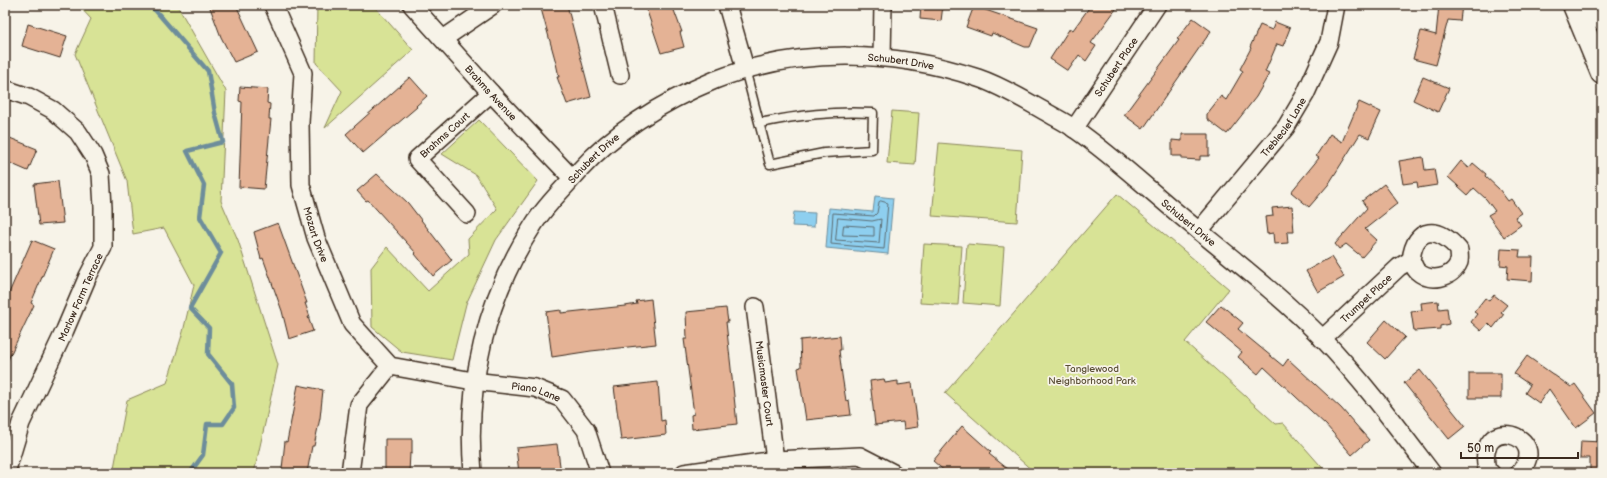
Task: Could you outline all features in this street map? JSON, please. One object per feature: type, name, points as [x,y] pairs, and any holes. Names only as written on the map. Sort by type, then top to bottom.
[{"type":"highway","points":[[1574,5],[1602,73]]},
{"type":"highway","points":[[1598,5],[1602,19]]},
{"type":"street","name":"Mozart Drive","points":[[273,5],[302,73],[300,123],[301,185],[316,238],[352,324],[390,366]]},
{"type":"street","name":"Brahms Avenue","points":[[412,5],[491,93],[572,178]]},
{"type":"street","points":[[443,39],[493,5]]},
{"type":"street","points":[[603,5],[620,74]]},
{"type":"street","points":[[727,5],[745,68]]},
{"type":"street","points":[[882,57],[883,5]]},
{"type":"street","name":"Schubert Place","points":[[1074,128],[1157,5]]},
{"type":"street","name":"Trebleclef Lane","points":[[1199,231],[1286,127],[1301,102],[1329,42],[1336,5]]},
{"type":"street","name":"Schubert Drive","points":[[473,473],[470,443],[473,381],[487,321],[506,276],[535,222],[572,178],[594,155],[637,120],[682,94],[745,68],[816,56],[882,57],[916,61],[980,79],[1018,96],[1074,128],[1199,231],[1322,339],[1385,411],[1432,473]]},
{"type":"street","name":"Marlow Farm Terrace","points":[[5,89],[29,97],[53,110],[78,132],[94,155],[101,174],[104,207],[103,247],[88,276],[65,330],[21,423],[6,473]]},
{"type":"street","name":"Brahms Court","points":[[467,214],[417,159],[491,93]]},
{"type":"street","name":"Trumpet Place","points":[[1322,339],[1399,267],[1411,260]]},
{"type":"street","name":"Musicmaster Court","points":[[755,307],[775,460]]},
{"type":"street","points":[[350,473],[359,405],[390,366],[473,381]]},
{"type":"street","name":"Piano Lane","points":[[473,381],[535,388],[562,399],[586,430],[600,473]]},
{"type":"street","points":[[1487,472],[1485,458],[1488,444],[1494,437],[1506,433],[1519,436],[1526,444],[1529,456],[1525,466],[1519,473]]},
{"type":"street","points":[[684,473],[775,460],[860,456],[893,473]]},
{"type":"lane","points":[[745,68],[770,164],[824,153],[872,150],[873,113],[840,111],[802,114],[760,123]]},
{"type":"green space","points":[[78,5],[177,5],[226,91],[221,201],[238,240],[278,365],[254,473],[113,473],[127,400],[167,383],[183,332],[194,285],[164,228],[133,234],[127,181],[75,54],[91,19]]},
{"type":"green space","points":[[317,5],[373,5],[413,50],[325,128],[342,91],[316,63]]},
{"type":"green space","points":[[892,111],[919,113],[915,165],[887,163]]},
{"type":"green space","points":[[479,120],[538,181],[496,240],[466,304],[452,360],[402,352],[372,327],[371,268],[387,247],[428,291],[469,254],[468,239],[497,209],[476,175],[442,154]]},
{"type":"green space","points":[[939,143],[1022,150],[1017,222],[932,216]]},
{"type":"green space","name":"Tanglewood Neighborhood Park","points":[[1117,194],[1229,289],[1185,342],[1276,424],[1283,423],[1327,473],[1035,473],[945,393]]},
{"type":"green space","points":[[924,244],[962,246],[958,305],[920,303]]},
{"type":"green space","points":[[967,244],[1004,247],[1000,306],[963,303]]},
{"type":"water","points":[[875,196],[893,198],[888,254],[826,248],[829,208],[873,212]]},
{"type":"water","points":[[794,212],[815,213],[814,227],[792,226]]},
{"type":"building","points":[[209,5],[236,5],[258,52],[234,62],[221,37]]},
{"type":"building","points":[[540,5],[567,5],[591,97],[567,104],[557,77],[559,77],[556,63]]},
{"type":"building","points":[[645,5],[672,5],[682,32],[680,32],[684,47],[661,53]]},
{"type":"building","points":[[921,5],[943,5],[941,21],[920,19]]},
{"type":"building","points":[[1091,5],[1119,5],[1091,43],[1096,46],[1086,61],[1079,55],[1068,71],[1050,59],[1070,28],[1073,30]]},
{"type":"building","points":[[1439,5],[1462,5],[1460,21],[1448,20],[1436,65],[1413,59],[1421,31],[1436,35]]},
{"type":"building","points":[[974,6],[1038,28],[1030,47],[1025,47],[992,33],[991,36],[966,27]]},
{"type":"building","points":[[1193,18],[1211,31],[1143,129],[1124,115],[1179,40],[1177,39]]},
{"type":"building","points":[[1275,22],[1290,28],[1283,46],[1277,44],[1265,72],[1269,74],[1256,97],[1227,134],[1207,119],[1207,114],[1221,96],[1226,100],[1243,71],[1240,69],[1251,48],[1250,47],[1260,25],[1272,30]]},
{"type":"building","points":[[28,24],[67,36],[60,58],[22,46]]},
{"type":"building","points":[[410,77],[427,96],[416,106],[417,107],[363,153],[346,134]]},
{"type":"building","points":[[1423,77],[1449,88],[1438,112],[1413,100]]},
{"type":"building","points":[[240,87],[268,89],[267,103],[270,104],[269,119],[271,119],[264,189],[239,187],[242,102],[239,101]]},
{"type":"building","points":[[1359,102],[1381,112],[1369,138],[1360,134],[1328,185],[1309,207],[1291,192],[1319,158],[1316,156],[1330,134],[1342,142]]},
{"type":"building","points":[[1182,134],[1209,134],[1209,156],[1200,156],[1200,160],[1182,159],[1182,156],[1172,156],[1172,140],[1182,141]]},
{"type":"building","points":[[5,136],[37,149],[28,171],[5,161]]},
{"type":"building","points":[[1423,157],[1425,170],[1434,169],[1437,185],[1418,188],[1417,182],[1403,184],[1399,161]]},
{"type":"building","points":[[1461,161],[1469,168],[1473,163],[1486,174],[1485,176],[1499,189],[1508,201],[1511,199],[1521,213],[1515,217],[1521,225],[1504,237],[1488,215],[1495,211],[1486,199],[1474,188],[1468,195],[1448,177]]},
{"type":"building","points":[[377,174],[408,203],[452,260],[433,276],[415,254],[416,253],[368,200],[366,201],[357,191]]},
{"type":"building","points":[[58,181],[63,223],[39,225],[34,184]]},
{"type":"building","points":[[1384,184],[1398,203],[1365,229],[1377,240],[1362,257],[1346,244],[1339,249],[1335,244],[1367,208],[1362,201]]},
{"type":"building","points":[[1292,206],[1294,232],[1287,232],[1288,243],[1274,244],[1273,233],[1267,234],[1265,217],[1273,216],[1272,208]]},
{"type":"building","points":[[278,223],[307,303],[305,303],[313,331],[289,339],[282,311],[263,258],[261,259],[254,232]]},
{"type":"building","points":[[32,240],[54,249],[31,303],[34,305],[5,366],[5,291],[9,293]]},
{"type":"building","points":[[1501,249],[1520,250],[1519,257],[1533,257],[1532,281],[1507,279],[1508,266],[1500,265]]},
{"type":"building","points":[[1331,257],[1344,277],[1318,292],[1306,271]]},
{"type":"building","points":[[1494,295],[1507,305],[1501,312],[1504,314],[1493,328],[1488,323],[1481,331],[1471,322],[1477,314],[1474,312],[1485,298],[1489,301]]},
{"type":"building","points":[[651,299],[656,344],[552,357],[546,312],[561,310],[561,313],[625,306],[637,304],[636,301]]},
{"type":"building","points":[[1438,301],[1439,309],[1447,308],[1449,324],[1440,326],[1440,329],[1414,331],[1411,311],[1422,310],[1421,303]]},
{"type":"building","points":[[1221,305],[1243,323],[1238,329],[1283,366],[1288,359],[1341,408],[1369,440],[1352,455],[1326,425],[1264,367],[1258,374],[1238,357],[1242,352],[1206,322]]},
{"type":"building","points":[[726,308],[728,322],[726,322],[737,424],[692,429],[691,415],[694,414],[684,339],[687,339],[686,312]]},
{"type":"building","points":[[1386,320],[1405,337],[1385,359],[1367,342]]},
{"type":"building","points":[[840,336],[841,350],[839,350],[842,375],[846,401],[849,400],[851,415],[806,420],[798,368],[801,367],[800,340]]},
{"type":"building","points":[[1527,356],[1571,387],[1575,384],[1596,413],[1576,428],[1549,389],[1539,403],[1525,393],[1530,385],[1514,374]]},
{"type":"building","points":[[1420,370],[1465,426],[1449,439],[1404,383]]},
{"type":"building","points":[[1469,373],[1501,373],[1501,398],[1469,398]]},
{"type":"building","points":[[884,379],[885,383],[898,381],[898,385],[912,383],[918,427],[904,429],[903,422],[875,425],[870,381]]},
{"type":"building","points":[[658,382],[661,421],[665,420],[666,435],[621,440],[614,387]]},
{"type":"building","points":[[298,385],[323,390],[320,418],[314,446],[312,446],[307,473],[282,469],[285,441],[287,442]]},
{"type":"building","points":[[962,426],[991,452],[989,454],[1013,473],[947,473],[933,461]]},
{"type":"building","points":[[385,439],[412,439],[412,454],[410,453],[409,473],[385,473]]},
{"type":"building","points":[[1581,441],[1602,442],[1602,473],[1590,473],[1590,458],[1580,458]]},
{"type":"building","points":[[557,444],[561,473],[519,473],[516,448]]},
{"type":"waterway","points":[[148,5],[156,11],[208,71],[215,113],[223,142],[187,151],[204,185],[200,217],[221,253],[190,308],[209,328],[208,354],[232,384],[234,408],[223,424],[207,424],[203,455],[190,473]]}]
